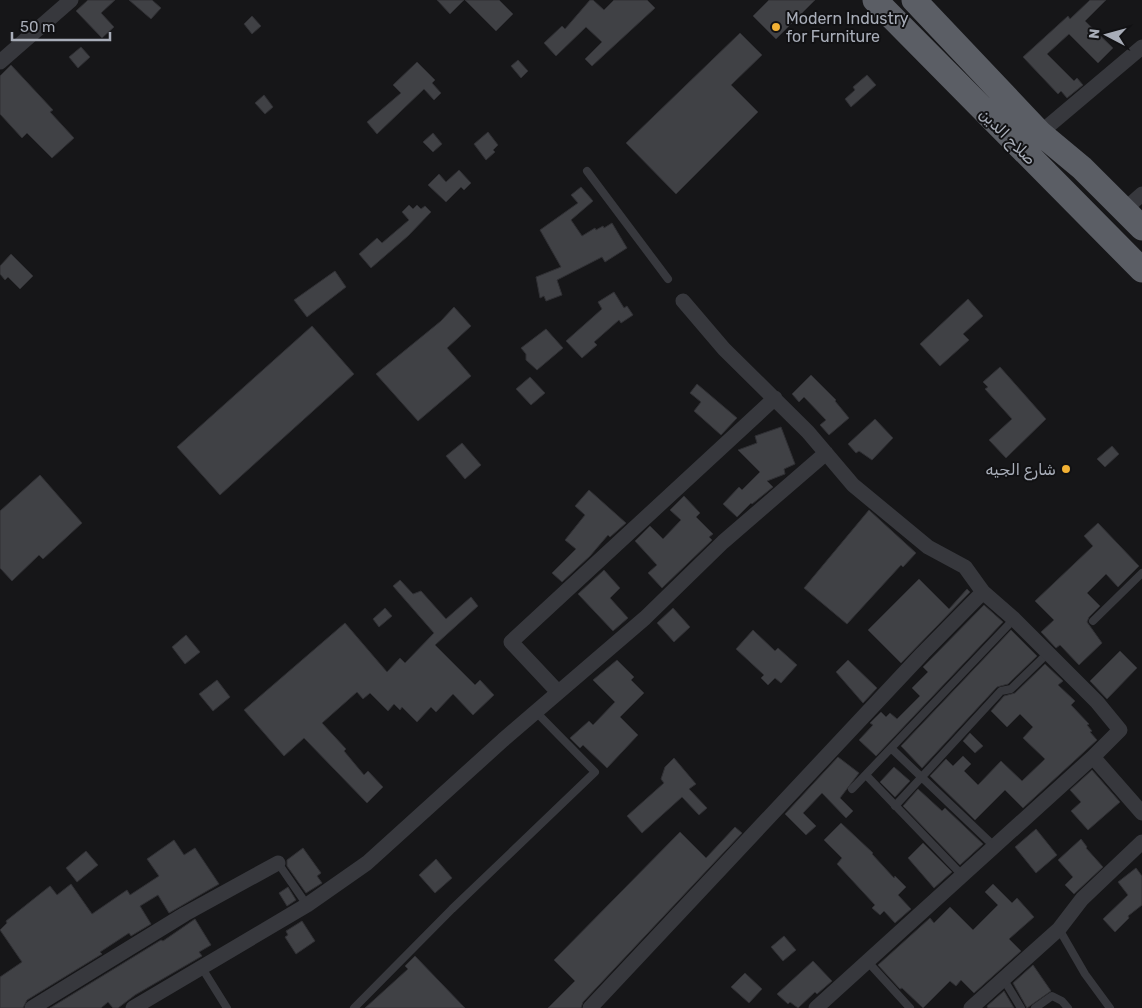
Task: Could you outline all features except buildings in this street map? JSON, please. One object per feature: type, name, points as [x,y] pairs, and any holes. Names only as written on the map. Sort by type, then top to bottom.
[{"type":"highway","name":"صلاح الدين","points":[[876,0],[1057,186],[1142,270]]},
{"type":"highway","name":"صلاح الدين","points":[[914,0],[1040,133],[1082,168],[1133,202],[1142,228]]},
{"type":"highway","points":[[1057,186],[1063,188],[1071,186],[1082,168]]},
{"type":"street","points":[[0,62],[71,0]]},
{"type":"street","points":[[1040,133],[1142,47]]},
{"type":"street","points":[[683,301],[724,349],[775,398],[853,484],[928,547],[965,567],[983,592],[1014,619],[1097,702],[1120,730],[1093,757],[816,1008]]},
{"type":"street","points":[[558,692],[511,642],[775,398]]},
{"type":"street","points":[[133,1008],[307,905],[367,863],[558,692],[645,618],[723,542],[826,453]]},
{"type":"street","points":[[590,1008],[923,653],[983,592]]},
{"type":"street","points":[[1093,757],[1142,813]]},
{"type":"street","points":[[971,1008],[1059,929],[1082,899],[1141,846]]},
{"type":"street","points":[[32,1008],[185,914],[278,862]]},
{"type":"lane","points":[[587,171],[668,278]]},
{"type":"lane","points":[[1094,621],[1142,573]]},
{"type":"lane","points":[[852,789],[963,670],[1014,619]]},
{"type":"lane","points":[[895,806],[1001,691],[1011,689],[1048,653]]},
{"type":"lane","points":[[354,1008],[452,909],[594,772],[536,712]]},
{"type":"lane","points":[[892,748],[994,846]]},
{"type":"lane","points":[[866,775],[962,874]]},
{"type":"lane","points":[[278,862],[307,905]]},
{"type":"lane","points":[[1059,929],[1085,974],[1110,1008]]},
{"type":"lane","points":[[868,962],[910,1008]]},
{"type":"lane","points":[[202,968],[227,1008]]},
{"type":"lane","points":[[1004,980],[1021,1008]]},
{"type":"lane","points":[[1035,1008],[1052,996],[1062,1000],[1068,1008]]},
{"type":"place","name":"Modern Industry for Furniture","points":[[776,27]]},
{"type":"place","name":"شارع الجيه","points":[[1066,469]]}]
